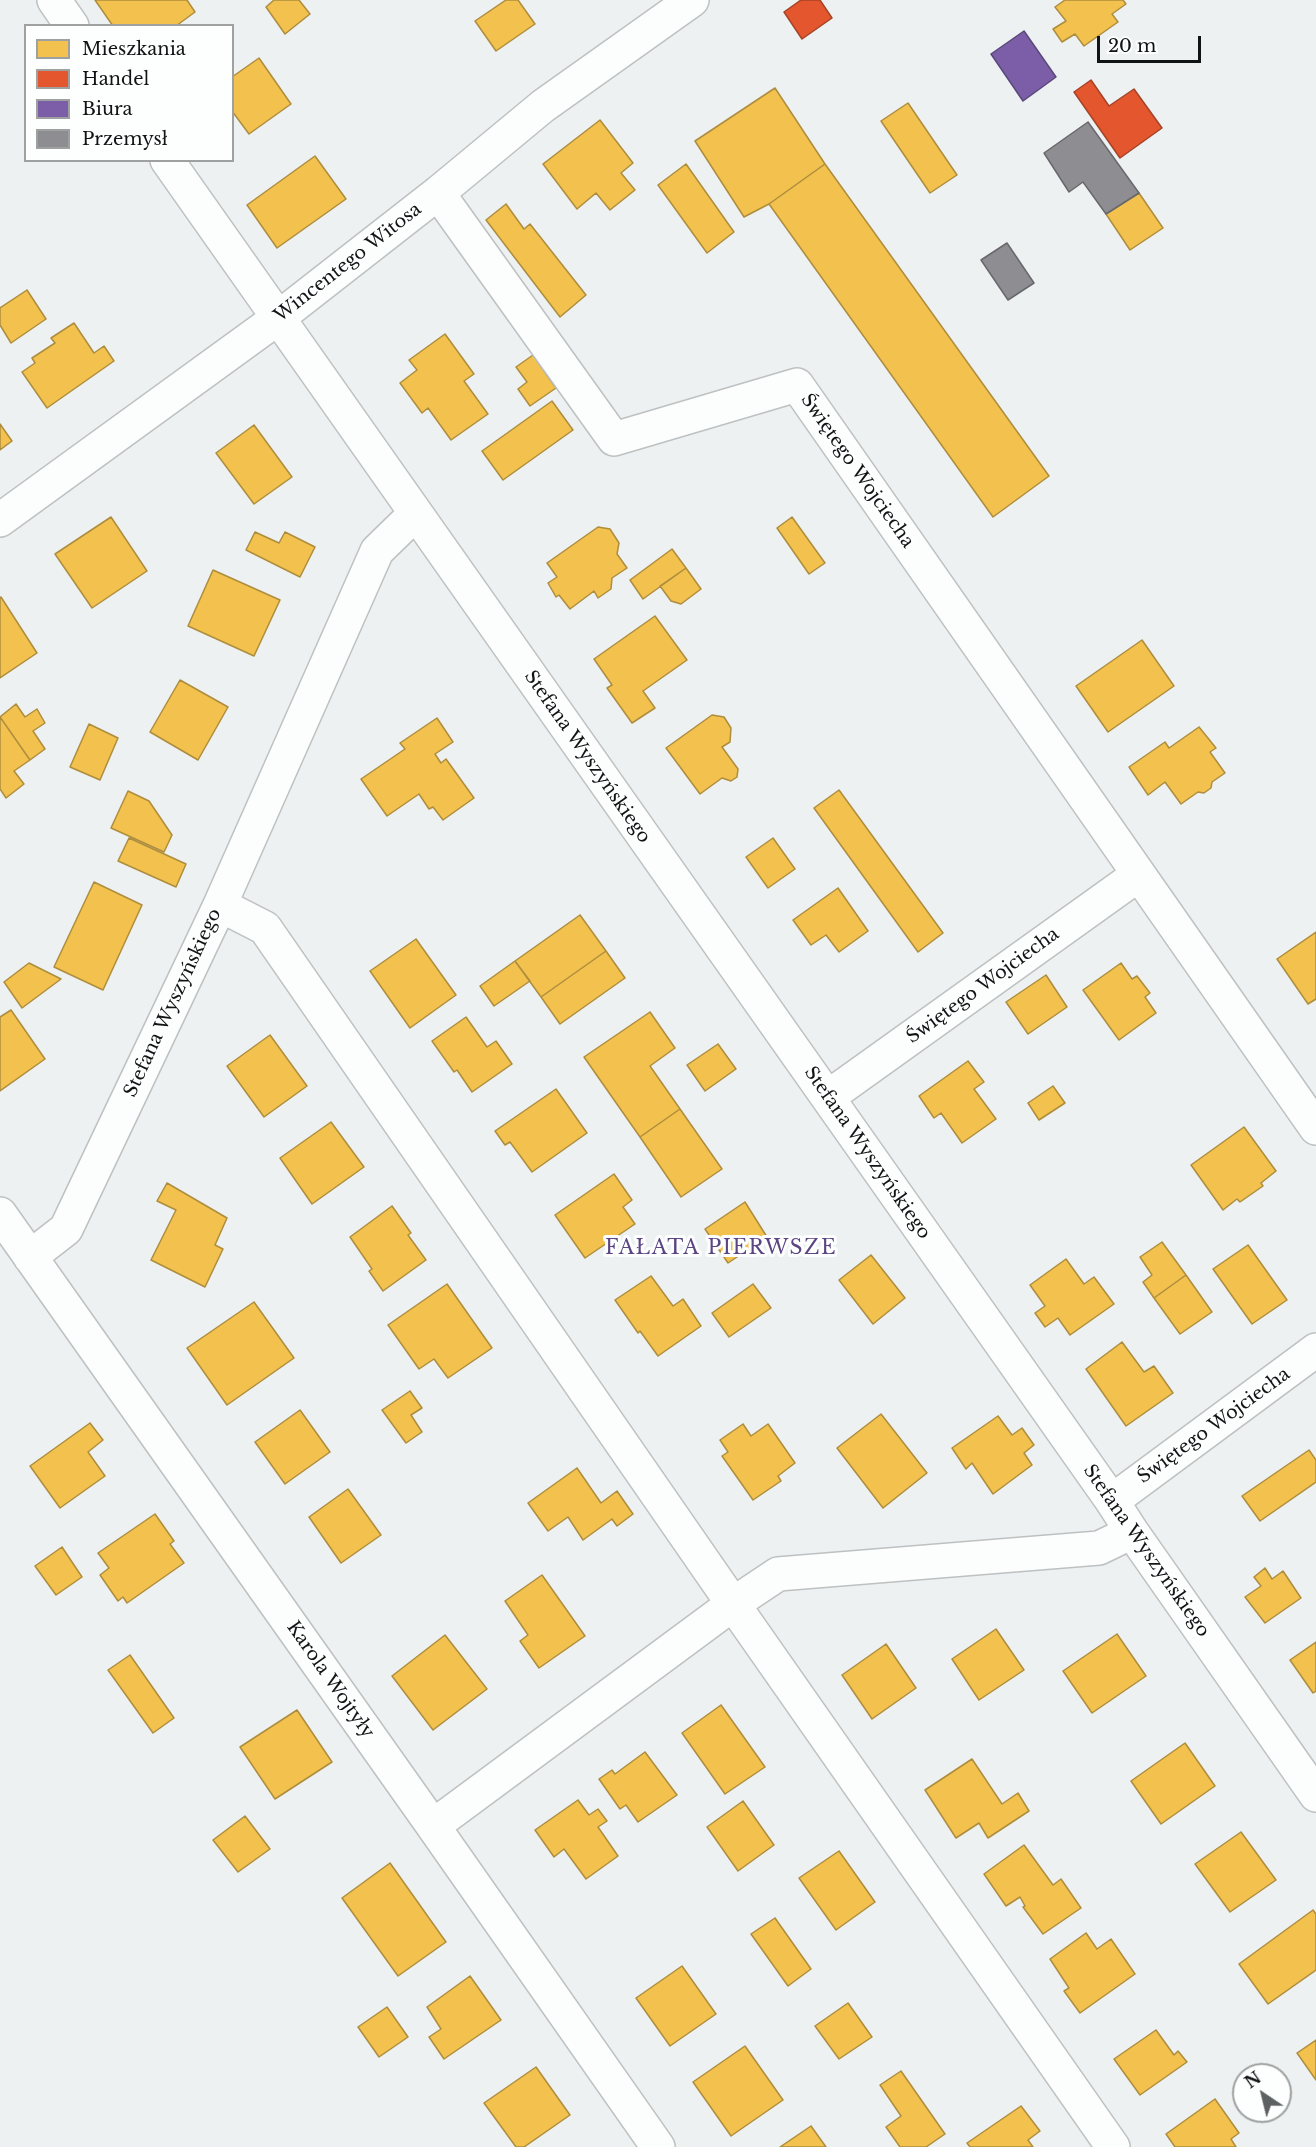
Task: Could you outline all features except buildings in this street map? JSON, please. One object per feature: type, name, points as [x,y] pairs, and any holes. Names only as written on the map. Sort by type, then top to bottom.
[{"type":"street","points":[[54,0],[71,24]]},
{"type":"street","name":"Wincentego Witosa","points":[[0,520],[278,318],[438,193],[543,106],[692,0]]},
{"type":"street","name":"Stefana Wyszyńskiego","points":[[168,162],[1112,1501],[1316,1795]]},
{"type":"street","name":"Świętego Wojciecha","points":[[438,193],[614,439],[797,385],[1316,1128]]},
{"type":"street","name":"Stefana Wyszyńskiego","points":[[30,1257],[66,1230],[220,905],[377,550],[415,514]]},
{"type":"street","name":"Świętego Wojciecha","points":[[828,1098],[1138,875]]},
{"type":"street","points":[[220,905],[265,928],[733,1604],[1113,2147]]},
{"type":"street","name":"Karola Wojtyły","points":[[0,1214],[658,2147]]},
{"type":"street","name":"Świętego Wojciecha","points":[[1112,1501],[1316,1350]]},
{"type":"street","points":[[433,1826],[733,1604],[778,1574],[1099,1548],[1132,1532]]},
{"type":"district","name":"FAŁATA PIERWSZE","points":[[721,1248]]}]
